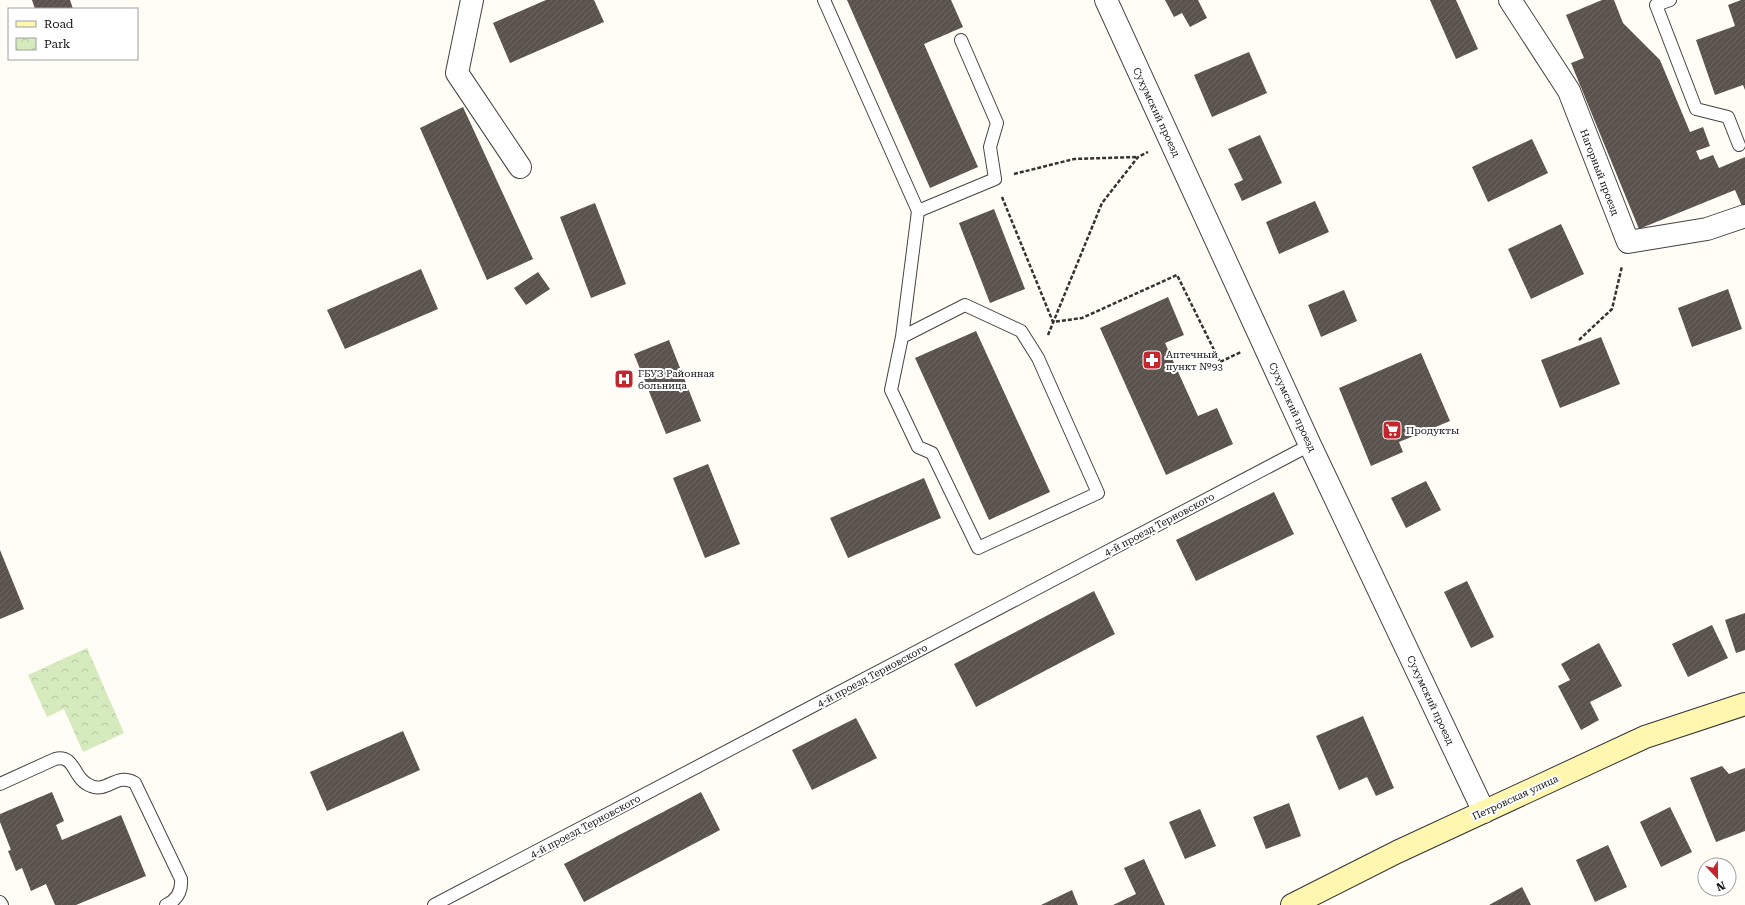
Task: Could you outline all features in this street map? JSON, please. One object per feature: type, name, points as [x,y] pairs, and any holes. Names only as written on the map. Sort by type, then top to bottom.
[{"type":"street","points":[[472,0],[457,73],[520,167]]},
{"type":"street","name":"Сухумский проезд","points":[[1106,0],[1310,445],[1484,812]]},
{"type":"street","name":"Нагорный проезд","points":[[1510,0],[1569,91],[1628,242]]},
{"type":"street","points":[[1628,242],[1707,229],[1745,216]]},
{"type":"street","name":"Петровская улица","points":[[1292,905],[1398,852],[1645,737],[1745,704]]},
{"type":"lane","points":[[824,0],[918,211],[902,337],[891,390],[918,447],[932,453],[978,548],[1098,493],[1038,358],[1021,331],[965,305],[902,337]]},
{"type":"lane","points":[[1670,0],[1656,5],[1696,109],[1728,117],[1739,145]]},
{"type":"lane","points":[[918,211],[995,179],[990,147],[997,123],[961,40]]},
{"type":"lane","name":"4-й проезд Терновского","points":[[434,905],[1310,445]]},
{"type":"lane","points":[[0,784],[62,757],[68,760],[77,776],[83,783],[93,787],[103,787],[121,778],[129,779],[135,783],[181,878],[181,886],[178,894],[173,902],[166,905]]},
{"type":"path","points":[[1038,358],[1102,203],[1138,157],[1170,140]]},
{"type":"path","points":[[1053,322],[995,179],[1074,159],[1138,157]]},
{"type":"path","points":[[1579,340],[1612,310],[1628,242]]},
{"type":"path","points":[[1053,322],[1082,318],[1177,275],[1220,362],[1263,341]]},
{"type":"green space","points":[[87,648],[124,733],[83,752],[64,709],[47,717],[28,675]]},
{"type":"building","points":[[32,0],[70,0],[73,8],[35,8]]},
{"type":"building","points":[[546,0],[594,0],[604,22],[510,63],[493,23]]},
{"type":"building","points":[[847,0],[951,0],[963,27],[924,44],[978,167],[930,188]]},
{"type":"building","points":[[1165,0],[1198,0],[1207,18],[1190,27],[1182,13],[1174,17]]},
{"type":"building","points":[[1430,0],[1456,0],[1478,49],[1456,59]]},
{"type":"building","points":[[1602,0],[1614,0],[1623,23],[1660,60],[1690,132],[1703,127],[1710,146],[1696,151],[1700,160],[1713,155],[1719,168],[1745,157],[1745,205],[1742,206],[1735,190],[1639,229],[1571,63],[1584,58],[1566,15]]},
{"type":"building","points":[[1745,0],[1745,90],[1743,85],[1715,95],[1696,40],[1735,26],[1728,5]]},
{"type":"building","points":[[1249,52],[1267,93],[1212,117],[1194,75]]},
{"type":"building","points":[[463,107],[533,259],[487,280],[420,128]]},
{"type":"building","points":[[1260,135],[1282,183],[1242,201],[1234,184],[1243,180],[1228,149]]},
{"type":"building","points":[[1532,139],[1548,173],[1488,202],[1472,167]]},
{"type":"building","points":[[1315,201],[1329,232],[1279,254],[1266,222]]},
{"type":"building","points":[[595,203],[626,284],[591,298],[560,217]]},
{"type":"building","points":[[994,209],[1025,289],[990,303],[959,223]]},
{"type":"building","points":[[1561,224],[1584,274],[1531,299],[1508,249]]},
{"type":"building","points":[[421,269],[438,309],[345,349],[327,310]]},
{"type":"building","points":[[538,272],[550,289],[526,305],[514,288]]},
{"type":"building","points":[[1728,289],[1742,329],[1692,347],[1678,308]]},
{"type":"building","points":[[1344,290],[1357,321],[1321,337],[1308,305]]},
{"type":"building","points":[[1168,297],[1184,335],[1165,343],[1198,416],[1217,408],[1233,444],[1166,475],[1100,328]]},
{"type":"building","points":[[976,331],[1050,492],[989,520],[915,358]]},
{"type":"building","points":[[1601,337],[1620,384],[1560,408],[1541,360]]},
{"type":"building","points":[[669,340],[701,421],[666,434],[634,354]]},
{"type":"building","points":[[1421,353],[1450,421],[1399,442],[1403,452],[1371,466],[1339,388]]},
{"type":"building","points":[[708,464],[740,544],[705,558],[673,478]]},
{"type":"building","points":[[924,478],[941,518],[848,558],[830,518]]},
{"type":"building","points":[[1426,481],[1441,510],[1406,528],[1391,498]]},
{"type":"building","points":[[1274,492],[1294,534],[1196,581],[1176,540]]},
{"type":"building","points":[[0,550],[24,609],[0,619]]},
{"type":"building","points":[[1467,581],[1494,637],[1471,648],[1444,592]]},
{"type":"building","points":[[1094,591],[1115,634],[976,707],[954,664]]},
{"type":"building","points":[[1745,613],[1745,650],[1736,653],[1725,620]]},
{"type":"building","points":[[1712,625],[1728,658],[1688,677],[1672,644]]},
{"type":"building","points":[[1599,643],[1622,686],[1590,702],[1599,720],[1581,730],[1558,686],[1570,680],[1561,664]]},
{"type":"building","points":[[1363,716],[1394,788],[1376,796],[1367,777],[1339,790],[1316,736]]},
{"type":"building","points":[[856,718],[877,758],[812,790],[792,750]]},
{"type":"building","points":[[403,731],[420,770],[327,811],[310,772]]},
{"type":"building","points":[[1722,766],[1729,774],[1745,768],[1745,831],[1716,842],[1690,778]]},
{"type":"building","points":[[52,792],[64,821],[56,825],[62,840],[121,815],[146,876],[76,905],[55,905],[46,884],[31,891],[22,868],[16,871],[8,851],[11,850],[0,822],[0,814]]},
{"type":"building","points":[[701,792],[720,830],[584,902],[564,864]]},
{"type":"building","points":[[1289,803],[1301,836],[1266,849],[1253,817]]},
{"type":"building","points":[[1670,807],[1692,852],[1661,867],[1640,822]]},
{"type":"building","points":[[1200,809],[1216,846],[1185,859],[1169,822]]},
{"type":"building","points":[[1608,845],[1627,887],[1595,902],[1576,860]]},
{"type":"building","points":[[1144,859],[1165,905],[1113,905],[1136,894],[1124,868]]},
{"type":"building","points":[[1522,887],[1531,905],[1489,905]]},
{"type":"building","points":[[1072,890],[1078,905],[1041,905]]},
{"type":"place","name":"Аптечный пункт №93","points":[[1152,360]]},
{"type":"place","name":"ГБУЗ Районная больница","points":[[624,379]]},
{"type":"place","name":"Продукты","points":[[1392,430]]}]
